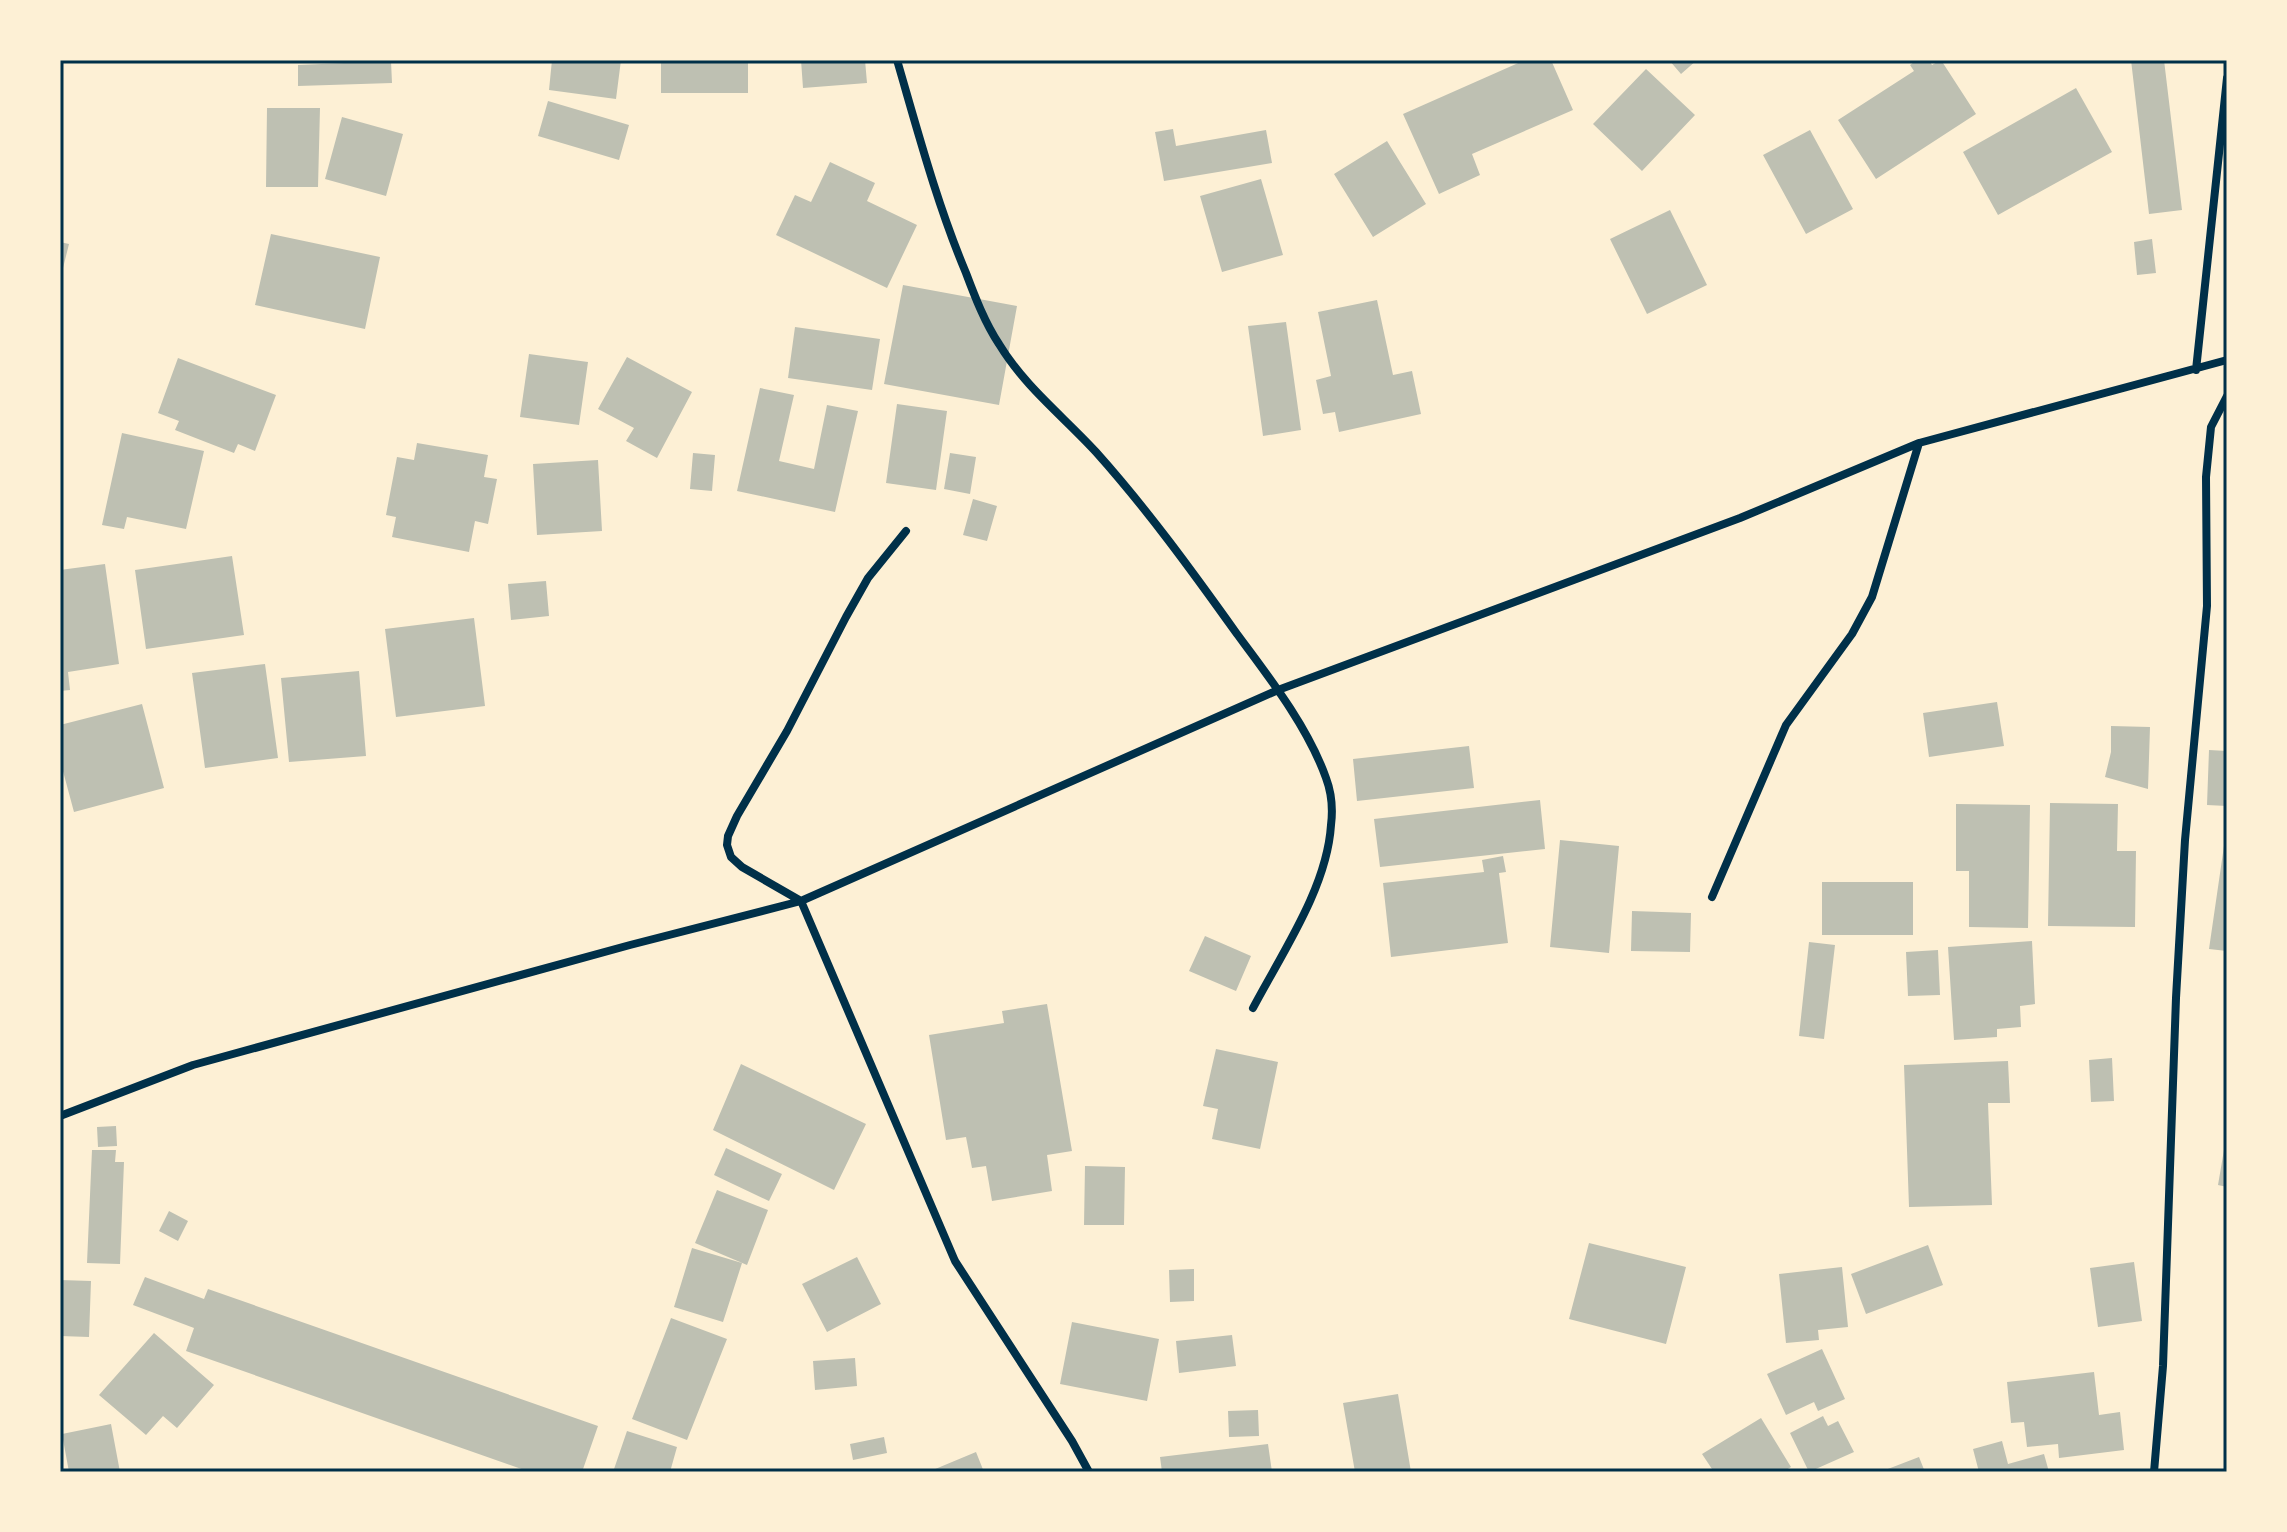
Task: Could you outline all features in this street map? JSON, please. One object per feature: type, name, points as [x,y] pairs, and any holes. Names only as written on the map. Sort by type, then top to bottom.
[{"type":"street","points":[[897,60],[943,218],[975,296],[999,344],[1031,388],[1134,494],[1278,690],[1325,776],[1332,799],[1326,859],[1314,893],[1253,1008]]},
{"type":"street","points":[[2196,370],[2227,78]]},
{"type":"street","points":[[60,1116],[193,1065],[801,901],[1278,690],[1740,518],[1919,443],[2227,360]]},
{"type":"street","points":[[2154,1472],[2163,1366],[2181,904],[2207,606],[2206,477],[2211,427],[2227,396]]},
{"type":"street","points":[[1712,897],[1786,725],[1852,634],[1872,597],[1919,443]]},
{"type":"street","points":[[906,531],[868,578],[728,836],[727,845],[731,857],[801,901],[955,1261],[1089,1472]]},
{"type":"building","points":[[552,60],[621,60],[616,99],[549,90]]},
{"type":"building","points":[[661,60],[748,60],[748,93],[661,93]]},
{"type":"building","points":[[801,60],[865,60],[867,83],[803,88]]},
{"type":"building","points":[[1525,60],[1551,60],[1573,110],[1472,154],[1480,175],[1439,194],[1403,114]]},
{"type":"building","points":[[1669,60],[1697,60],[1681,74]]},
{"type":"building","points":[[1917,60],[1929,60],[1932,65],[1941,60],[1976,114],[1876,179],[1838,120],[1914,71],[1910,65]]},
{"type":"building","points":[[2131,60],[2164,60],[2182,210],[2149,214]]},
{"type":"building","points":[[391,61],[392,83],[298,86],[298,65]]},
{"type":"building","points":[[1646,69],[1695,115],[1642,171],[1593,124]]},
{"type":"building","points":[[2076,88],[2112,152],[1998,215],[1963,152]]},
{"type":"building","points":[[548,101],[629,125],[619,160],[538,136]]},
{"type":"building","points":[[267,108],[320,108],[318,187],[266,187]]},
{"type":"building","points":[[342,117],[403,134],[386,196],[325,179]]},
{"type":"building","points":[[1173,129],[1176,146],[1266,130],[1272,163],[1164,181],[1155,132]]},
{"type":"building","points":[[1810,130],[1853,209],[1806,234],[1763,155]]},
{"type":"building","points":[[1387,141],[1426,204],[1373,237],[1334,174]]},
{"type":"building","points":[[830,162],[875,183],[867,201],[917,225],[887,288],[776,235],[795,195],[811,202]]},
{"type":"building","points":[[1261,179],[1283,255],[1222,272],[1200,196]]},
{"type":"building","points":[[1670,210],[1707,285],[1647,314],[1610,239]]},
{"type":"building","points":[[271,234],[380,257],[365,329],[255,305]]},
{"type":"building","points":[[2152,239],[2156,273],[2137,275],[2134,242]]},
{"type":"building","points":[[60,242],[69,244],[61,276],[60,276]]},
{"type":"building","points":[[903,285],[1017,306],[999,405],[884,384]]},
{"type":"building","points":[[1377,300],[1393,375],[1412,371],[1421,414],[1339,432],[1335,412],[1323,414],[1316,380],[1331,376],[1318,312]]},
{"type":"building","points":[[1286,322],[1301,430],[1263,436],[1248,326]]},
{"type":"building","points":[[795,327],[880,339],[872,390],[788,378]]},
{"type":"building","points":[[529,354],[588,362],[579,425],[520,417]]},
{"type":"building","points":[[627,357],[692,392],[657,458],[626,441],[634,428],[598,409]]},
{"type":"building","points":[[178,358],[276,395],[255,451],[238,444],[234,453],[175,430],[179,421],[158,413]]},
{"type":"building","points":[[760,388],[794,395],[779,461],[814,469],[827,405],[858,411],[835,512],[737,491]]},
{"type":"building","points":[[897,404],[947,411],[936,490],[886,483]]},
{"type":"building","points":[[122,433],[204,451],[186,529],[127,517],[124,529],[102,525]]},
{"type":"building","points":[[417,443],[488,455],[484,477],[497,479],[488,524],[475,521],[469,552],[392,537],[396,517],[386,515],[397,457],[414,460]]},
{"type":"building","points":[[693,453],[715,455],[712,491],[690,489]]},
{"type":"building","points":[[950,453],[976,457],[970,494],[944,489]]},
{"type":"building","points":[[598,460],[602,531],[537,535],[533,464]]},
{"type":"building","points":[[973,499],[997,506],[987,541],[963,535]]},
{"type":"building","points":[[232,556],[244,635],[146,649],[135,570]]},
{"type":"building","points":[[105,564],[119,664],[68,672],[70,690],[60,691],[60,570]]},
{"type":"building","points":[[546,581],[549,616],[511,620],[508,584]]},
{"type":"building","points":[[474,618],[485,706],[396,717],[385,629]]},
{"type":"building","points":[[265,664],[278,758],[205,768],[192,673]]},
{"type":"building","points":[[359,671],[366,756],[289,762],[281,678]]},
{"type":"building","points":[[1997,702],[2004,746],[1929,757],[1923,713]]},
{"type":"building","points":[[142,704],[164,788],[74,812],[60,760],[60,725]]},
{"type":"building","points":[[2111,726],[2150,727],[2148,789],[2105,777],[2111,752]]},
{"type":"building","points":[[1469,746],[1474,788],[1357,801],[1353,759]]},
{"type":"building","points":[[2209,750],[2227,751],[2227,806],[2207,805]]},
{"type":"building","points":[[1540,800],[1545,849],[1380,867],[1374,819]]},
{"type":"building","points":[[2050,803],[2118,804],[2117,851],[2136,851],[2135,927],[2048,926]]},
{"type":"building","points":[[1956,804],[2030,805],[2028,928],[1969,927],[1969,871],[1956,871]]},
{"type":"building","points":[[2227,839],[2227,951],[2209,949]]},
{"type":"building","points":[[1560,840],[1619,846],[1609,953],[1550,947]]},
{"type":"building","points":[[1503,856],[1506,872],[1499,873],[1508,943],[1391,957],[1383,883],[1484,872],[1482,860]]},
{"type":"building","points":[[1822,882],[1913,882],[1913,935],[1822,935]]},
{"type":"building","points":[[1632,911],[1691,913],[1690,952],[1631,951]]},
{"type":"building","points":[[1205,936],[1251,956],[1236,991],[1189,971]]},
{"type":"building","points":[[2032,941],[2035,1004],[2020,1006],[2021,1027],[1997,1029],[1997,1037],[1954,1040],[1948,947]]},
{"type":"building","points":[[1809,942],[1835,945],[1824,1039],[1799,1036]]},
{"type":"building","points":[[1938,950],[1940,995],[1908,996],[1906,952]]},
{"type":"building","points":[[1047,1004],[1072,1151],[1047,1155],[1052,1191],[992,1201],[986,1166],[972,1168],[966,1137],[946,1140],[929,1035],[1004,1023],[1002,1011]]},
{"type":"building","points":[[1216,1049],[1278,1062],[1260,1149],[1212,1139],[1218,1109],[1203,1106]]},
{"type":"building","points":[[2112,1058],[2114,1101],[2091,1102],[2089,1060]]},
{"type":"building","points":[[2008,1061],[2010,1103],[1988,1103],[1992,1205],[1909,1207],[1904,1065]]},
{"type":"building","points":[[741,1064],[866,1124],[834,1190],[713,1130]]},
{"type":"building","points":[[116,1126],[117,1146],[98,1147],[97,1127]]},
{"type":"building","points":[[2227,1144],[2227,1187],[2218,1185]]},
{"type":"building","points":[[726,1148],[782,1174],[769,1201],[714,1175]]},
{"type":"building","points":[[92,1150],[116,1150],[115,1162],[124,1162],[120,1264],[87,1263]]},
{"type":"building","points":[[1085,1166],[1125,1167],[1124,1225],[1084,1225]]},
{"type":"building","points":[[717,1190],[768,1210],[747,1265],[695,1243]]},
{"type":"building","points":[[169,1211],[188,1221],[178,1241],[159,1231]]},
{"type":"building","points":[[1589,1243],[1686,1267],[1666,1344],[1569,1319]]},
{"type":"building","points":[[1928,1245],[1943,1285],[1866,1314],[1851,1274]]},
{"type":"building","points":[[692,1248],[742,1263],[723,1322],[674,1307]]},
{"type":"building","points":[[857,1257],[881,1304],[827,1332],[802,1284]]},
{"type":"building","points":[[2134,1262],[2142,1321],[2098,1327],[2090,1268]]},
{"type":"building","points":[[1842,1267],[1848,1327],[1818,1330],[1819,1340],[1786,1343],[1779,1274]]},
{"type":"building","points":[[1194,1269],[1194,1301],[1170,1302],[1169,1270]]},
{"type":"building","points":[[145,1277],[204,1299],[208,1289],[598,1426],[582,1472],[530,1472],[186,1351],[194,1328],[133,1305]]},
{"type":"building","points":[[60,1280],[91,1281],[89,1337],[60,1336]]},
{"type":"building","points":[[671,1318],[727,1339],[687,1440],[632,1419]]},
{"type":"building","points":[[1072,1322],[1159,1339],[1147,1401],[1060,1384]]},
{"type":"building","points":[[154,1333],[214,1385],[177,1428],[163,1416],[146,1435],[99,1395]]},
{"type":"building","points":[[1232,1335],[1236,1366],[1179,1373],[1176,1341]]},
{"type":"building","points":[[1822,1349],[1845,1399],[1818,1411],[1814,1402],[1786,1415],[1767,1374]]},
{"type":"building","points":[[855,1358],[857,1386],[815,1390],[813,1361]]},
{"type":"building","points":[[2094,1372],[2099,1415],[2120,1412],[2124,1450],[2059,1458],[2058,1444],[2027,1447],[2024,1422],[2011,1423],[2007,1382]]},
{"type":"building","points":[[1398,1394],[1411,1472],[1355,1472],[1343,1403]]},
{"type":"building","points":[[1258,1410],[1259,1436],[1229,1437],[1228,1411]]},
{"type":"building","points":[[1823,1416],[1828,1426],[1838,1421],[1854,1452],[1809,1472],[1790,1433]]},
{"type":"building","points":[[1761,1418],[1791,1467],[1783,1472],[1714,1472],[1702,1454]]},
{"type":"building","points":[[111,1424],[120,1472],[69,1472],[62,1434]]},
{"type":"building","points":[[627,1431],[677,1447],[670,1472],[613,1472]]},
{"type":"building","points":[[884,1437],[887,1453],[853,1460],[850,1444]]},
{"type":"building","points":[[2002,1441],[2008,1464],[2044,1454],[2049,1472],[1979,1472],[1973,1449]]},
{"type":"building","points":[[1268,1444],[1272,1472],[1162,1472],[1160,1457]]},
{"type":"building","points":[[976,1452],[984,1472],[928,1472]]},
{"type":"building","points":[[1919,1457],[1925,1472],[1880,1472]]}]
